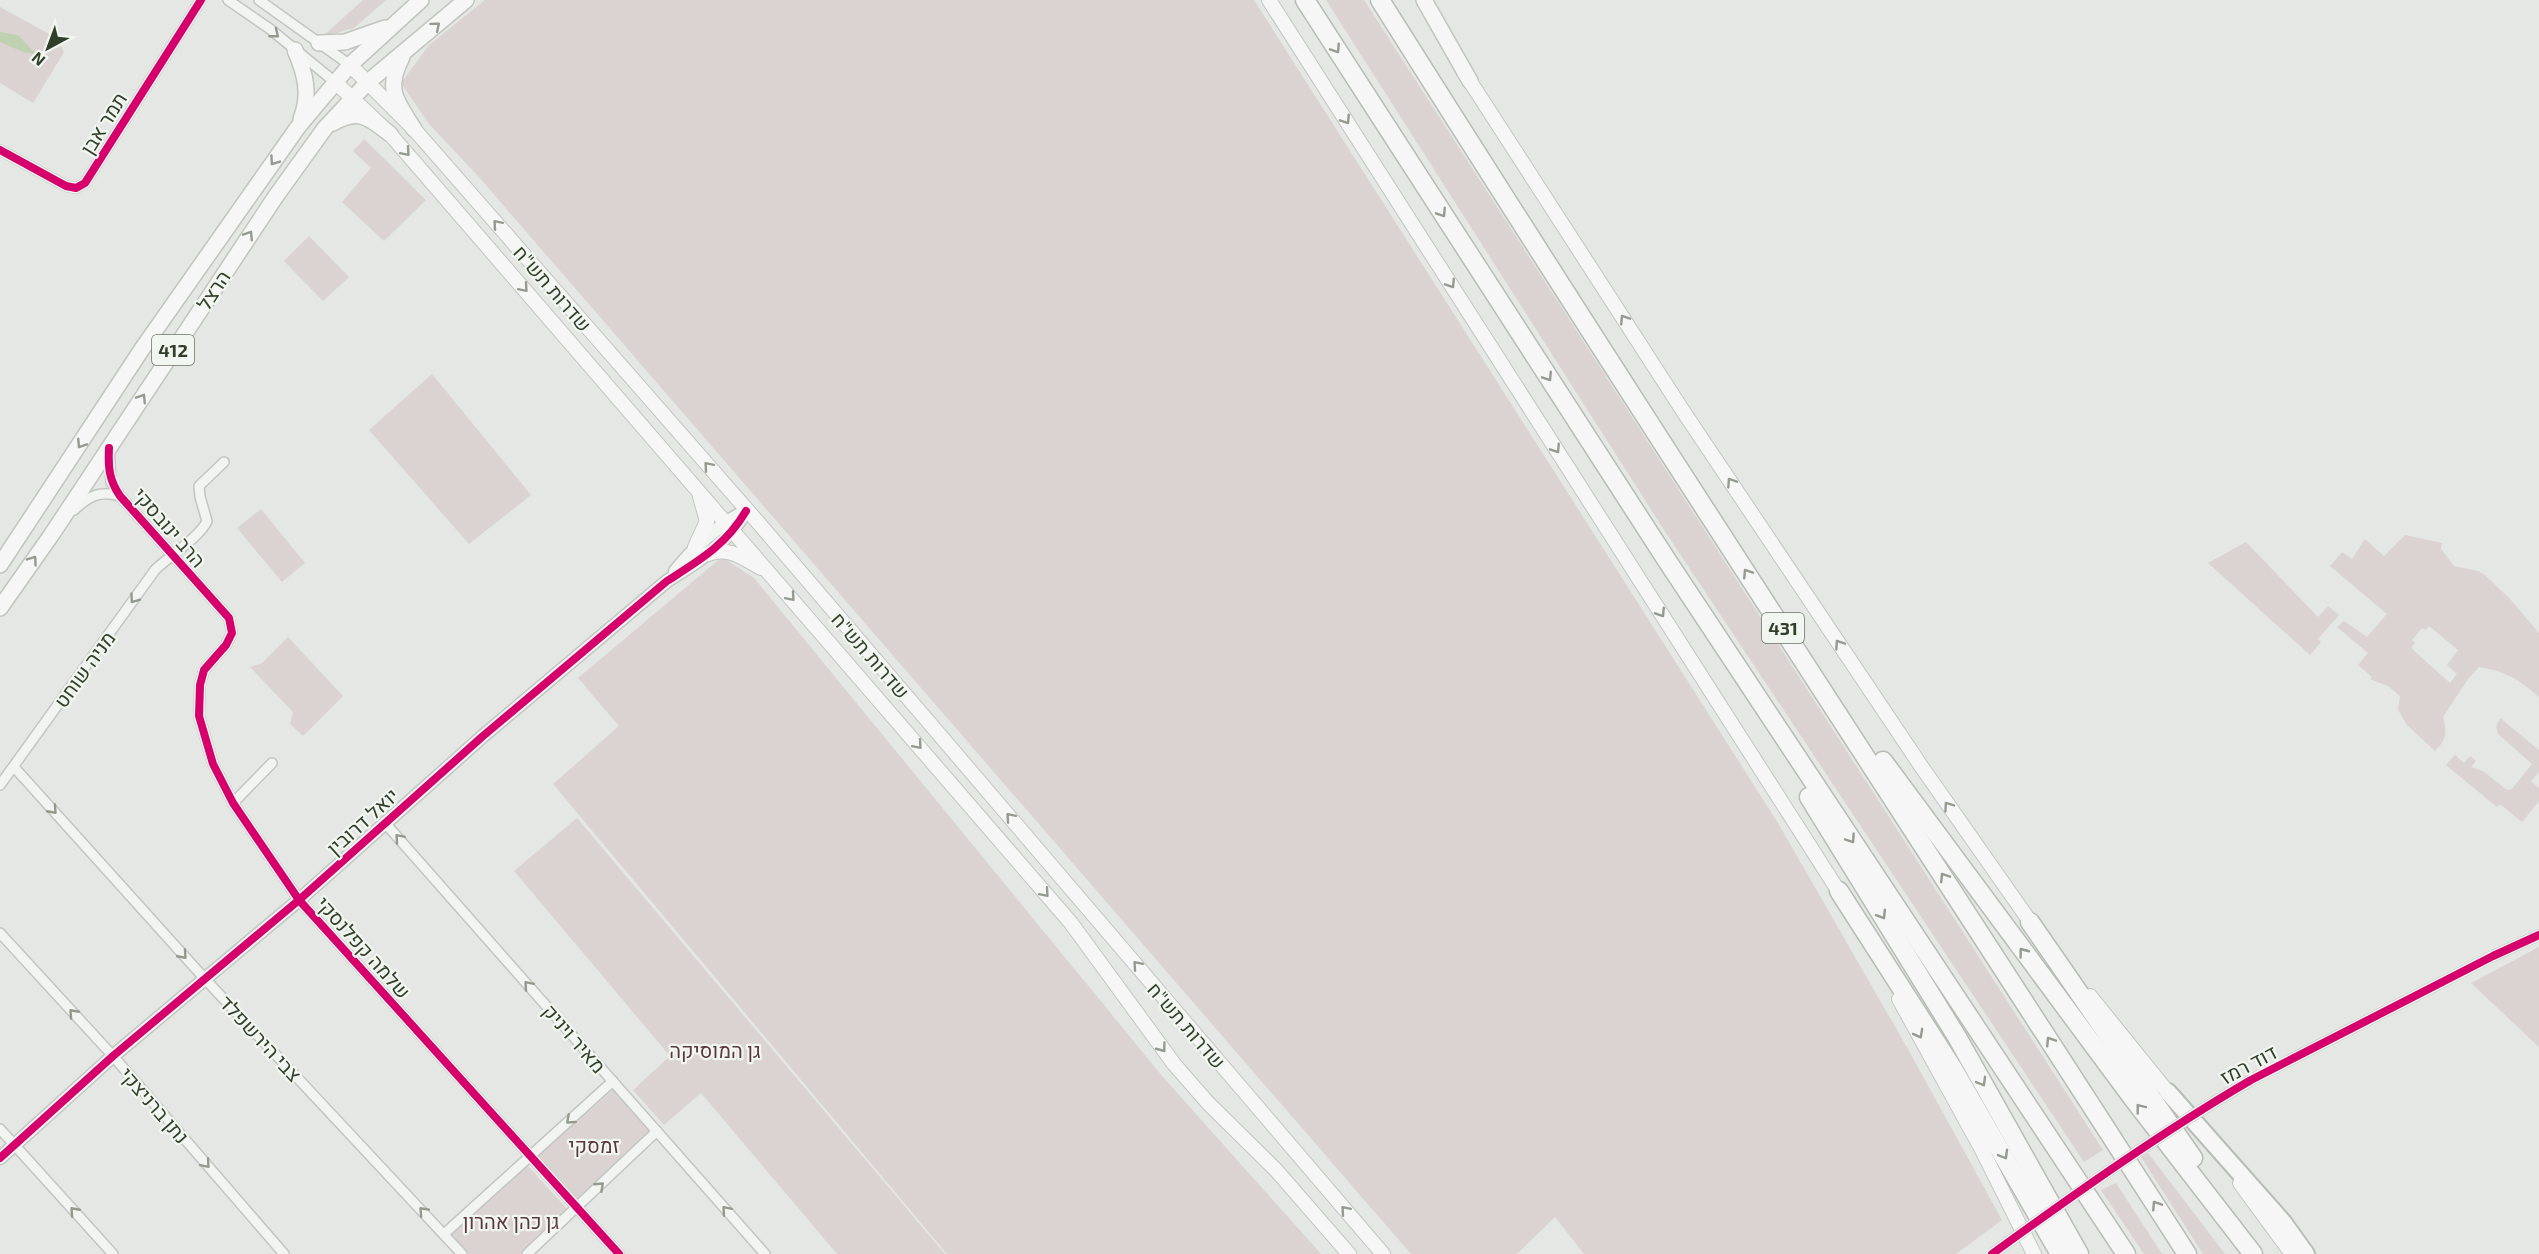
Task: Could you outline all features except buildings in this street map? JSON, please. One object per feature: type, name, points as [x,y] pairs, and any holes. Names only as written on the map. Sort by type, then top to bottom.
[{"type":"highway","points":[[1305,0],[1666,560],[2126,1254]]},
{"type":"highway","name":"431","points":[[1380,0],[1575,310],[2187,1254]]},
{"type":"highway","points":[[1666,560],[1930,992],[2079,1254]]},
{"type":"highway","points":[[1766,603],[2133,1100],[2253,1254]]},
{"type":"highway","points":[[1839,891],[1952,1067],[2060,1254]]},
{"type":"highway","points":[[2030,922],[2258,1254]]},
{"type":"highway","points":[[2168,1092],[2283,1222],[2306,1254]]},
{"type":"main road","name":"412","points":[[335,82],[350,65],[421,0]]},
{"type":"main road","name":"412","points":[[353,97],[368,81],[466,0]]},
{"type":"main road","points":[[1269,0],[1839,891],[1981,1148],[2034,1254]]},
{"type":"main road","points":[[1418,0],[1683,411],[1920,766],[2030,922],[2168,1092],[2292,1254]]},
{"type":"main road","points":[[1424,0],[1470,81]]},
{"type":"main road","points":[[319,43],[345,42],[391,26]]},
{"type":"main road","points":[[295,50],[304,71],[307,103],[298,127]]},
{"type":"main road","points":[[405,51],[394,74],[392,85],[396,98],[414,129]]},
{"type":"main road","name":"שדרות תש\"ח","points":[[350,65],[414,129],[746,511],[1383,1254]]},
{"type":"main road","name":"שדרות תש\"ח","points":[[335,82],[390,134],[694,484],[1071,923],[1174,1064],[1208,1103],[1276,1170],[1348,1254]]},
{"type":"main road","name":"הרצל","points":[[0,566],[142,349],[298,127],[335,82]]},
{"type":"main road","name":"הרצל","points":[[0,608],[52,534],[276,195],[325,128],[353,97]]},
{"type":"main road","points":[[325,128],[353,114],[363,116],[390,134]]},
{"type":"main road","points":[[694,484],[705,507],[707,521],[702,550],[729,551],[770,573]]},
{"type":"street","name":"תמר אבן","points":[[0,150],[66,186],[76,188],[85,183],[201,0]]},
{"type":"street","points":[[228,0],[335,82]]},
{"type":"street","points":[[259,0],[350,65]]},
{"type":"street","name":"הרב ינובסקי","points":[[109,448],[108,465],[111,482],[120,496],[229,618]]},
{"type":"street","name":"מניה שוחט","points":[[0,785],[155,570],[171,554],[204,530],[207,521],[199,486],[224,462]]},
{"type":"street","name":"הרב ינובסקי","points":[[52,534],[75,509],[94,495],[103,492],[120,496]]},
{"type":"street","name":"יואל דרובין","points":[[0,1158],[113,1056],[299,900],[483,736],[667,581],[746,511]]},
{"type":"street","name":"שלמה קפלנסקי","points":[[229,618],[232,633],[226,645],[204,670],[200,685],[199,716],[213,764],[233,803],[299,900],[619,1254]]},
{"type":"street","points":[[233,803],[272,763]]},
{"type":"street","name":"צבי הירשפלד","points":[[14,766],[205,979],[462,1254]]},
{"type":"street","name":"מאיר ויניק","points":[[385,823],[765,1254]]},
{"type":"street","name":"נתן ברניצקי","points":[[0,933],[113,1056],[284,1254]]},
{"type":"street","name":"דוד רמז","points":[[1992,1254],[2114,1169],[2251,1080],[2493,956],[2539,935]]},
{"type":"street","points":[[444,1234],[613,1081]]},
{"type":"street","points":[[0,1129],[113,1254]]},
{"type":"street","points":[[526,1254],[657,1131]]},
{"type":"green space","points":[[363,0],[386,0],[354,28],[322,37]]},
{"type":"green space","points":[[485,0],[1254,0],[1778,823],[1909,1051],[2002,1220],[1956,1254],[1584,1254],[1555,1217],[1517,1254],[1411,1254],[478,176],[429,124],[401,83],[429,45]]},
{"type":"green space","points":[[1326,0],[1364,0],[2103,1150],[2084,1162],[1666,533]]},
{"type":"green space","points":[[0,7],[53,36],[58,40],[64,52],[33,103],[0,83]]},
{"type":"green space","points":[[364,139],[426,200],[384,241],[342,202],[371,168],[353,151]]},
{"type":"green space","points":[[309,236],[349,277],[323,301],[284,261]]},
{"type":"green space","points":[[432,374],[531,495],[469,544],[369,430]]},
{"type":"green space","points":[[261,509],[305,563],[282,582],[237,528]]},
{"type":"green space","points":[[2405,535],[2442,543],[2441,549],[2454,566],[2478,571],[2486,576],[2510,599],[2539,633],[2539,697],[2511,677],[2479,667],[2468,679],[2443,717],[2445,736],[2435,751],[2407,725],[2398,710],[2400,696],[2388,686],[2370,679],[2372,677],[2358,665],[2368,653],[2337,627],[2344,621],[2367,637],[2387,614],[2330,566],[2342,552],[2352,559],[2365,539],[2384,556]],"holes":[[[2429,626],[2458,650],[2447,665],[2457,674],[2450,683],[2411,648],[2415,643],[2412,640],[2422,628],[2426,630]]]},
{"type":"green space","points":[[2246,542],[2318,617],[2328,606],[2339,615],[2318,639],[2321,642],[2310,655],[2208,563]]},
{"type":"green space","points":[[722,557],[754,578],[1163,1077],[1321,1254],[947,1254],[553,784],[619,726],[578,678]]},
{"type":"green space","points":[[288,637],[343,696],[303,736],[290,724],[293,712],[250,667],[262,663]]},
{"type":"green space","points":[[2500,718],[2539,750],[2539,772],[2531,781],[2539,788],[2539,801],[2522,822],[2500,804],[2497,807],[2446,765],[2455,755],[2464,763],[2470,756],[2476,761],[2471,767],[2483,771],[2507,790],[2512,789],[2532,764],[2498,734],[2496,727]]},
{"type":"green space","name":"גן המוסיקה","points":[[577,818],[945,1254],[837,1254],[701,1093],[664,1125],[633,1090],[670,1056],[514,871]]},
{"type":"green space","points":[[2539,947],[2539,1047],[2471,983]]},
{"type":"green space","name":"זמסקי","points":[[613,1090],[652,1133],[576,1201],[537,1157]]},
{"type":"green space","points":[[2148,1153],[2225,1254],[2203,1254],[2141,1157]]},
{"type":"green space","name":"גן כהן אהרון","points":[[527,1165],[568,1210],[520,1254],[469,1254],[451,1234]]},
{"type":"green space","points":[[2116,1183],[2162,1254],[2144,1254],[2101,1190]]},
{"type":"shaded area","points":[[0,32],[18,35],[36,54],[23,52],[0,42]]},
{"type":"cycle path","points":[[0,150],[66,186],[76,188],[85,183],[201,0]]},
{"type":"cycle path","points":[[109,448],[110,473],[120,496],[229,618],[232,633],[226,645],[204,670],[200,685],[199,716],[213,764],[233,803],[299,900],[619,1254]]},
{"type":"cycle path","points":[[0,1158],[113,1056],[299,900],[483,736],[667,581],[721,543],[746,511]]},
{"type":"cycle path","points":[[1992,1254],[2120,1164],[2251,1080],[2493,956],[2539,935]]}]
